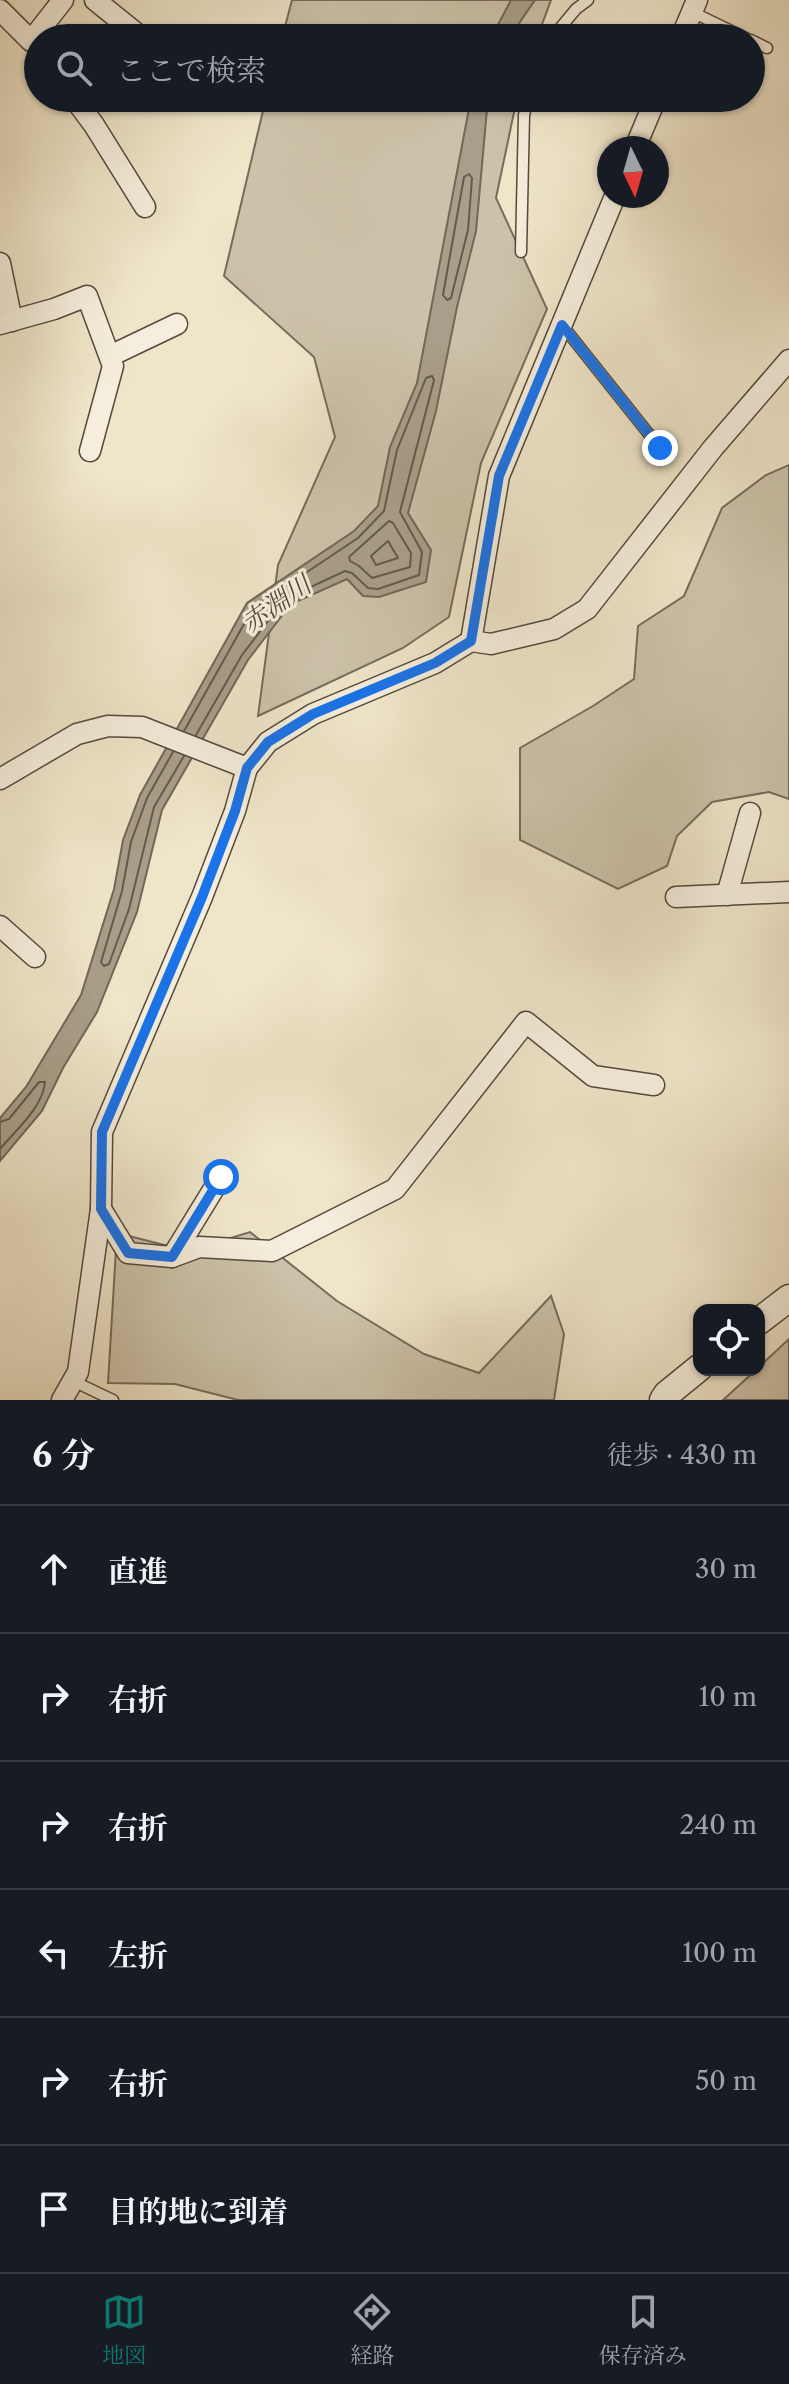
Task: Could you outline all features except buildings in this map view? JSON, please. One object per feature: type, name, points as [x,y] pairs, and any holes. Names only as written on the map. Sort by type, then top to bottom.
[{"type":"street","points":[[48,24],[63,0]]},
{"type":"street","points":[[95,0],[125,24]]},
{"type":"street","points":[[0,10],[24,35]]},
{"type":"street","points":[[84,112],[145,207]]},
{"type":"street","points":[[640,136],[650,112]]},
{"type":"street","points":[[471,641],[499,476],[610,208]]},
{"type":"street","points":[[0,263],[6,323],[87,296],[113,366],[90,451]]},
{"type":"street","points":[[110,356],[177,324]]},
{"type":"street","points":[[62,1400],[78,1372],[101,1209],[102,1132],[202,897],[235,811],[247,768],[268,742],[313,714],[435,663],[471,641],[491,644],[554,629],[587,609],[713,448],[789,360]]},
{"type":"street","points":[[0,779],[77,734],[108,726],[142,727],[247,768]]},
{"type":"street","points":[[727,895],[750,813]]},
{"type":"street","points":[[676,897],[789,892]]},
{"type":"street","points":[[0,926],[35,957]]},
{"type":"street","points":[[101,1209],[128,1253],[172,1257],[199,1247],[272,1251],[395,1189],[526,1022],[593,1076],[654,1085]]},
{"type":"street","points":[[172,1257],[221,1177]]},
{"type":"street","points":[[765,1316],[789,1298]]},
{"type":"street","points":[[663,1400],[693,1373]]},
{"type":"lane","points":[[564,24],[588,0]]},
{"type":"lane","points":[[694,6],[724,24]]},
{"type":"lane","points":[[521,252],[525,112]]},
{"type":"lane","points":[[562,325],[660,448]]},
{"type":"lane","points":[[73,1381],[113,1400]]},
{"type":"shaded area","points":[[292,0],[551,0],[542,24],[286,24]]},
{"type":"shaded area","points":[[263,112],[514,112],[496,198],[547,309],[481,463],[449,617],[403,648],[258,716],[278,565],[335,437],[314,357],[224,276]]},
{"type":"shaded area","points":[[789,465],[789,799],[769,792],[712,802],[677,836],[667,866],[618,889],[520,840],[520,748],[634,679],[638,626],[684,596],[722,508],[766,475]]},
{"type":"shaded area","points":[[250,1232],[337,1301],[424,1354],[479,1373],[551,1296],[564,1334],[554,1400],[238,1400],[175,1384],[108,1383],[117,1233],[188,1251]]},
{"type":"shaded area","points":[[789,1339],[789,1400],[723,1400],[749,1376],[765,1376],[765,1361]]},
{"type":"water","points":[[511,0],[535,0],[519,24],[498,24]]},
{"type":"water","name":"赤淵川","points":[[468,112],[487,112],[476,231],[436,411],[408,513],[431,550],[426,582],[379,597],[363,596],[347,579],[291,604],[248,660],[162,810],[137,912],[97,1012],[63,1068],[42,1111],[0,1161],[0,1118],[26,1087],[81,995],[114,889],[123,840],[140,795],[247,603],[354,531],[378,506],[390,447],[417,383]]},
{"type":"route","points":[[221,1177],[172,1257],[128,1253],[101,1209],[102,1132],[202,897],[235,811],[247,768],[268,742],[313,714],[435,663],[471,641],[499,476],[562,325],[660,448]]}]
